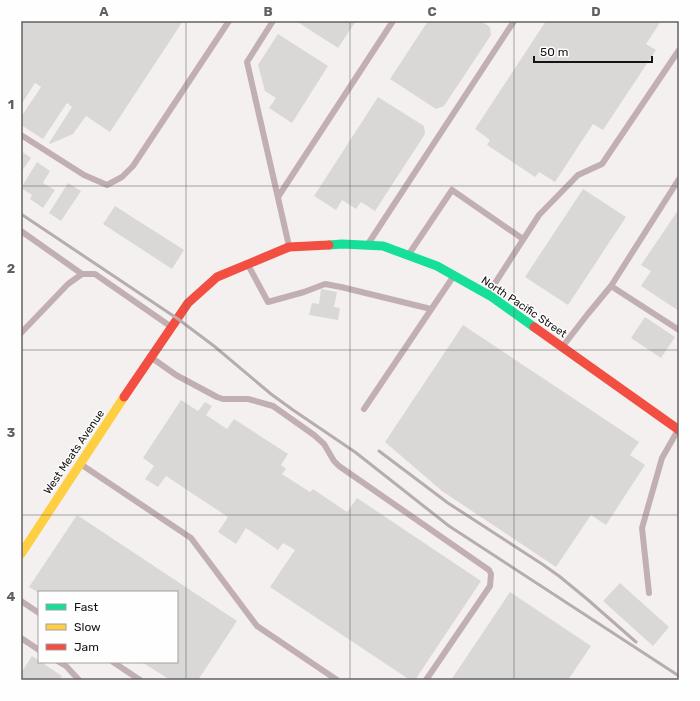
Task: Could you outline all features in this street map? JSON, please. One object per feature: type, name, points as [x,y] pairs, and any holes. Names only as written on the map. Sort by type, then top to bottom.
[{"type":"street","name":"North Pacific Street","points":[[149,361],[188,303],[216,277],[289,247],[342,244],[383,246],[436,266],[488,295],[679,430]]},
{"type":"street","name":"West Meats Avenue","points":[[21,554],[149,361]]},
{"type":"lane","points":[[21,135],[84,175],[107,185],[122,178],[133,166],[228,21]]},
{"type":"lane","points":[[273,21],[247,62],[289,247]]},
{"type":"lane","points":[[278,197],[393,21]]},
{"type":"lane","points":[[367,245],[514,21]]},
{"type":"lane","points":[[488,295],[539,215],[578,175],[602,164],[679,50]]},
{"type":"lane","points":[[562,348],[611,286],[679,179]]},
{"type":"lane","points":[[408,255],[452,190],[524,239]]},
{"type":"lane","points":[[21,230],[82,274]]},
{"type":"lane","points":[[248,265],[268,302],[304,292],[325,284],[431,309]]},
{"type":"lane","points":[[21,333],[68,284],[82,274],[95,274],[172,327]]},
{"type":"lane","points":[[364,409],[454,276]]},
{"type":"lane","points":[[611,286],[679,330]]},
{"type":"lane","points":[[149,361],[176,374],[217,398],[248,399],[273,406],[314,435],[324,444],[334,461],[340,466],[489,570],[491,574],[490,586],[426,680]]},
{"type":"lane","points":[[649,593],[642,528],[662,458],[679,430]]},
{"type":"lane","points":[[80,464],[191,538],[257,626],[337,680]]},
{"type":"lane","points":[[21,601],[38,612]]},
{"type":"lane","points":[[21,638],[38,649]]},
{"type":"lane","points":[[61,663],[66,666],[79,680]]},
{"type":"lane","points":[[114,663],[140,680]]},
{"type":"building","points":[[21,21],[183,21],[110,132],[86,116],[73,134],[50,144],[49,143],[72,107],[67,103],[43,139],[21,125],[21,117],[41,87],[35,83],[21,105]]},
{"type":"building","points":[[296,21],[356,21],[338,48]]},
{"type":"building","points":[[428,21],[481,21],[490,27],[491,35],[444,106],[436,109],[390,79]]},
{"type":"building","points":[[546,21],[661,21],[646,44],[656,50],[603,130],[593,124],[555,182],[539,172],[535,177],[487,145],[490,140],[475,129]]},
{"type":"building","points":[[278,34],[328,66],[292,123],[269,108],[276,98],[265,91],[258,65]]},
{"type":"building","points":[[378,97],[424,126],[425,134],[375,211],[361,202],[356,209],[342,200],[336,210],[314,196]]},
{"type":"building","points":[[21,151],[31,158],[21,172]]},
{"type":"building","points":[[37,162],[50,171],[43,183],[55,190],[43,208],[30,199],[32,195],[21,188]]},
{"type":"building","points":[[68,183],[81,191],[61,221],[49,213]]},
{"type":"building","points":[[583,189],[626,217],[568,305],[525,277]]},
{"type":"building","points":[[115,206],[184,250],[172,269],[103,224]]},
{"type":"building","points":[[679,209],[679,311],[641,286],[651,271],[641,265]]},
{"type":"building","points":[[321,289],[337,292],[334,307],[340,308],[338,320],[309,315],[312,303],[319,304]]},
{"type":"building","points":[[645,317],[675,337],[661,358],[631,338]]},
{"type":"building","points":[[463,325],[639,442],[630,455],[645,465],[606,525],[591,515],[556,567],[442,491],[385,442]]},
{"type":"building","points":[[181,400],[198,411],[205,402],[212,406],[206,415],[227,429],[234,419],[288,454],[281,465],[286,469],[282,474],[310,492],[313,489],[347,512],[357,498],[481,581],[415,680],[410,680],[270,587],[295,550],[283,543],[278,550],[246,528],[236,544],[218,532],[228,517],[166,476],[158,487],[145,479],[154,466],[143,458]]},
{"type":"building","points":[[77,515],[237,621],[198,680],[170,680],[144,663],[178,663],[178,591],[38,591],[38,592],[29,587]]},
{"type":"building","points":[[620,583],[669,627],[653,646],[603,601]]},
{"type":"building","points":[[510,592],[591,646],[568,680],[451,680]]},
{"type":"building","points":[[32,656],[38,660],[38,663],[42,663],[62,676],[59,680],[21,680],[21,673]]},
{"type":"railway","points":[[21,214],[178,319],[214,346],[271,394],[355,452],[449,526],[679,676]]},
{"type":"railway","points":[[379,451],[448,503],[559,576],[636,642]]},
{"type":"traffic: fast","points":[[329,245],[342,244],[383,246],[437,266],[492,297],[534,327]]},
{"type":"traffic: slow","points":[[21,554],[124,397]]},
{"type":"traffic: jam","points":[[124,397],[188,303],[217,277],[289,247],[329,245]]},
{"type":"traffic: jam","points":[[534,327],[679,430]]}]
